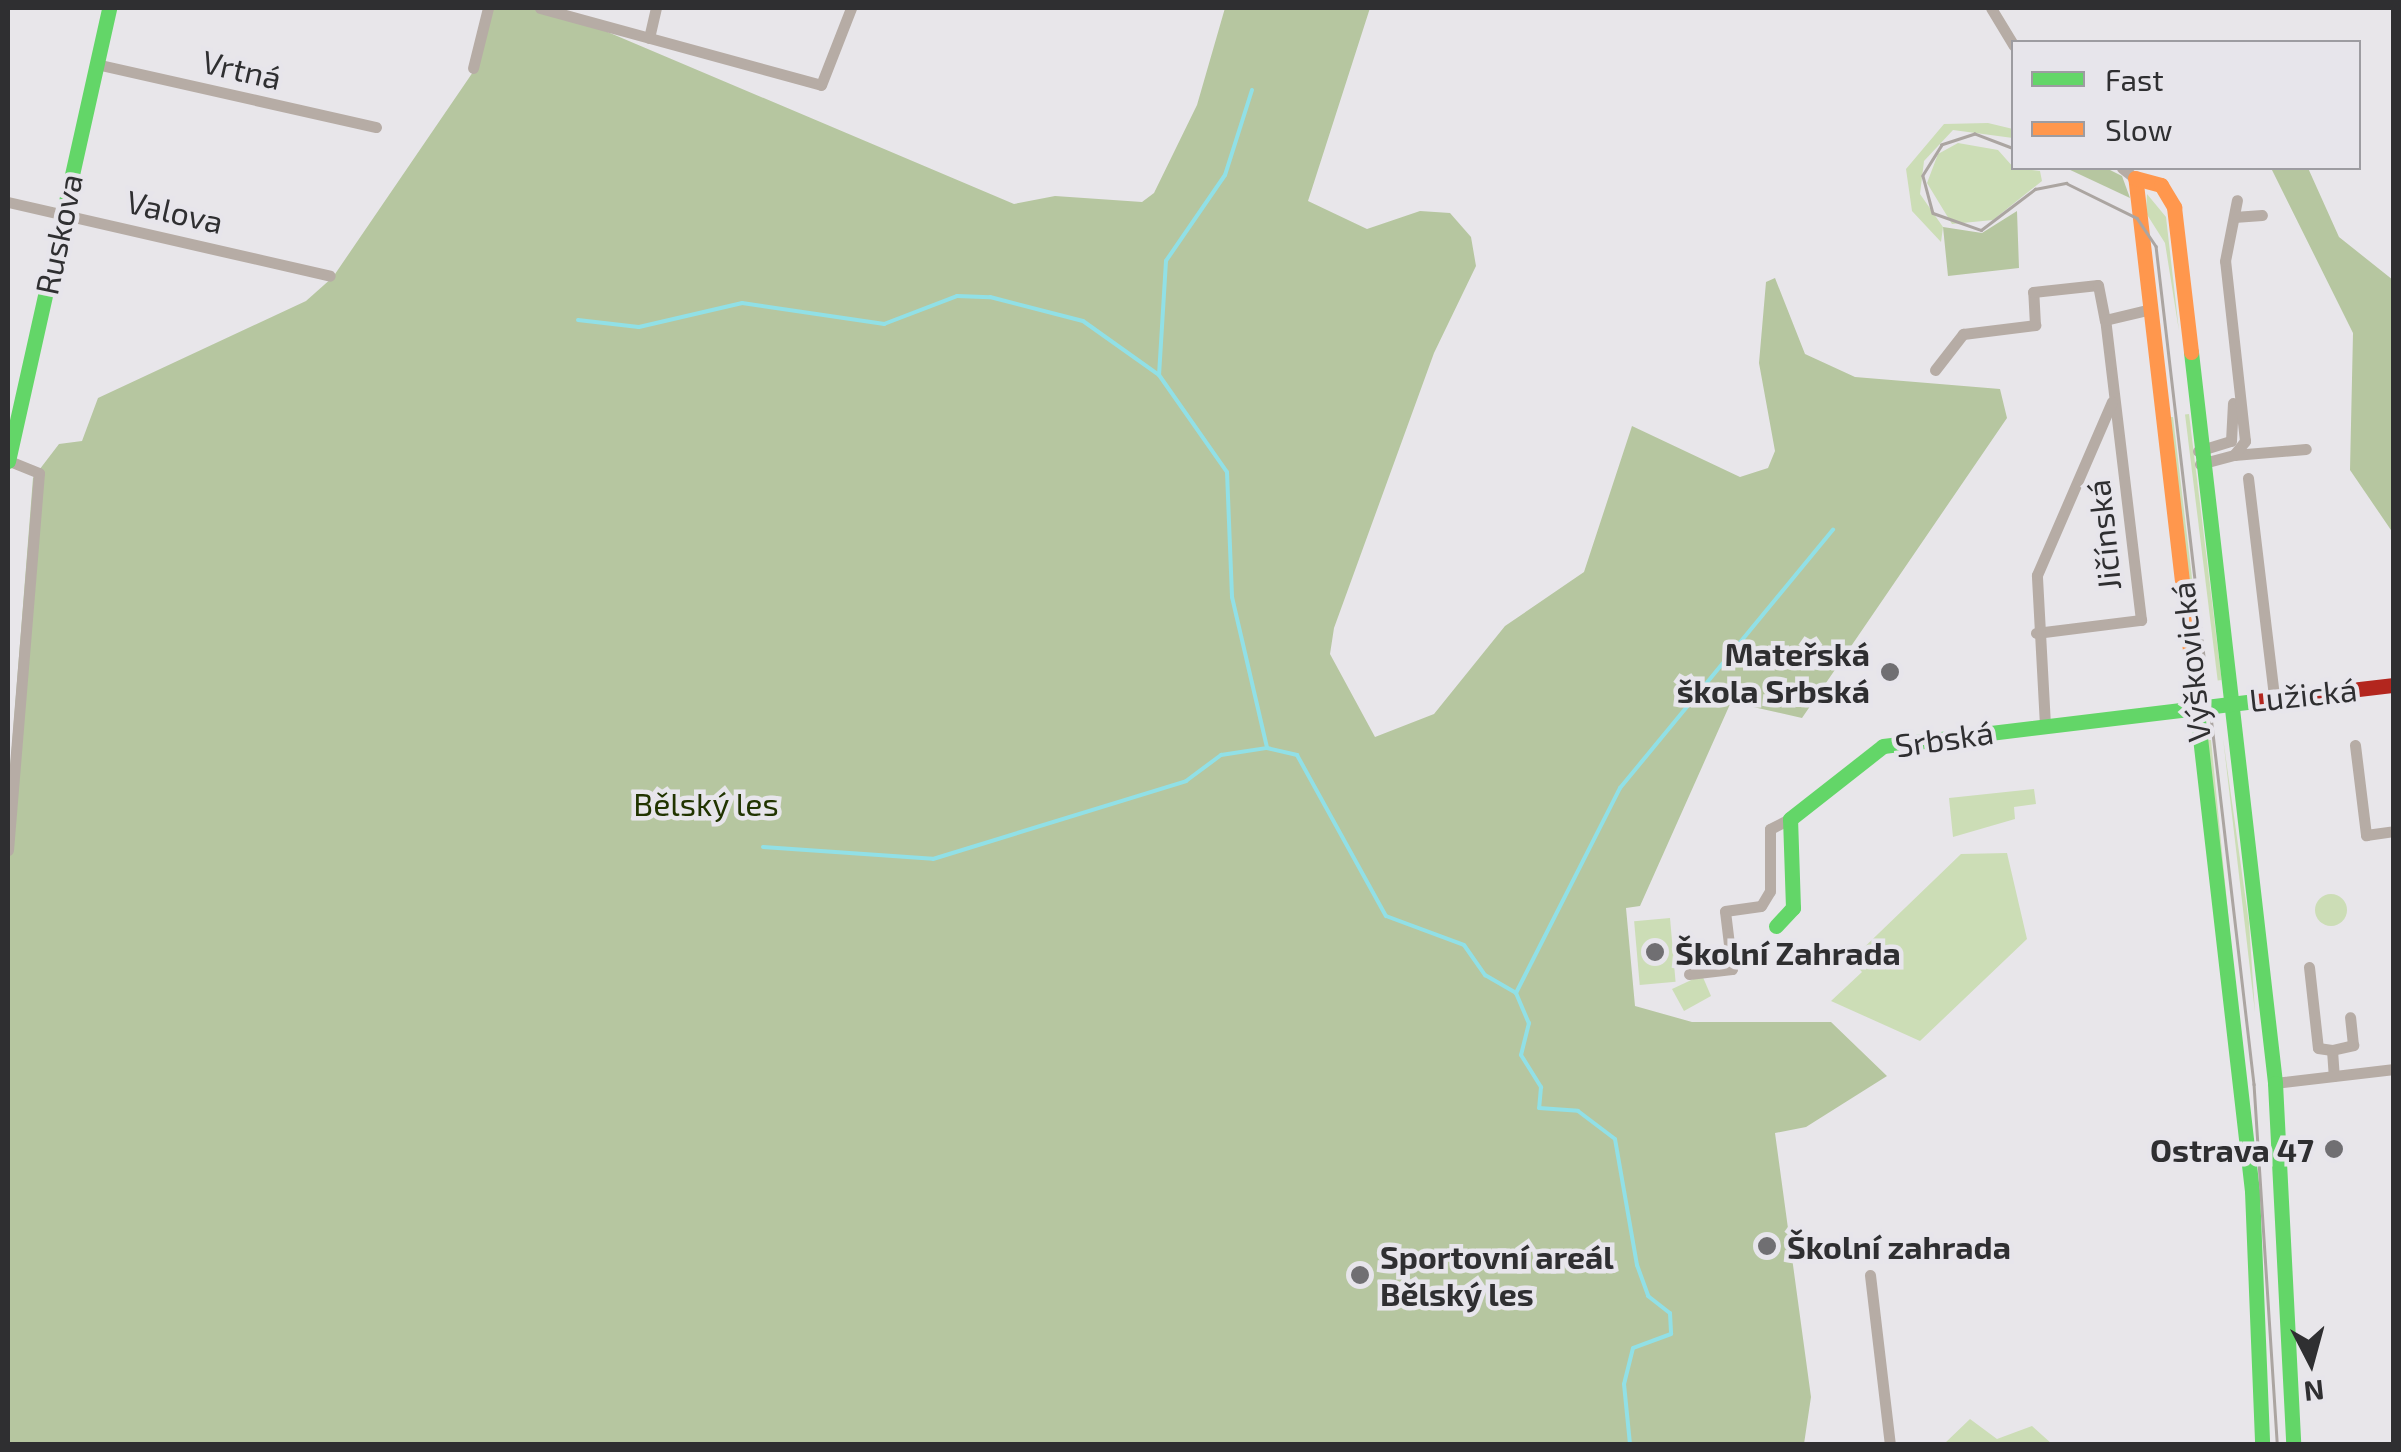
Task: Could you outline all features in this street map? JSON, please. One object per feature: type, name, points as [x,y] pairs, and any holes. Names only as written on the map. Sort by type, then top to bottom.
[{"type":"street","name":"Ruskova","points":[[8,461],[109,8]]},
{"type":"street","points":[[473,68],[488,8]]},
{"type":"street","points":[[540,8],[821,85],[850,8]]},
{"type":"street","points":[[649,38],[656,8]]},
{"type":"street","points":[[1991,8],[2011,41]]},
{"type":"street","name":"Vrtná","points":[[96,64],[376,127]]},
{"type":"street","name":"Výškovická","points":[[2262,1444],[2262,1291],[2151,308],[2128,173],[2161,185],[2174,207],[2222,702],[2275,1084],[2293,1444]]},
{"type":"street","points":[[2234,455],[2245,442],[2226,261],[2237,200]]},
{"type":"street","name":"Valova","points":[[8,202],[330,276]]},
{"type":"street","points":[[2234,217],[2262,216]]},
{"type":"street","name":"Jičínská","points":[[1936,370],[1963,334],[2035,326],[2034,292],[2098,284],[2141,620],[2036,633]]},
{"type":"street","points":[[2105,320],[2151,308]]},
{"type":"street","name":"Jičínská","points":[[2045,725],[2036,633],[2038,575],[2114,398]]},
{"type":"street","points":[[2199,458],[2230,442],[2232,403]]},
{"type":"street","points":[[2199,458],[2306,449]]},
{"type":"street","points":[[8,461],[39,473],[8,850]]},
{"type":"street","points":[[2248,478],[2274,696]]},
{"type":"street","name":"Lužická","points":[[2222,702],[2394,684]]},
{"type":"street","name":"Srbská","points":[[1790,819],[1883,746],[2222,702]]},
{"type":"street","name":"Lužická","points":[[2355,745],[2366,835],[2394,830]]},
{"type":"street","points":[[1689,974],[1732,969],[1726,911],[1761,906],[1770,891],[1770,828],[1790,819],[1793,908],[1776,926]]},
{"type":"street","points":[[2309,967],[2318,1048],[2332,1050],[2353,1044],[2350,1017]]},
{"type":"street","points":[[2332,1050],[2334,1076]]},
{"type":"street","points":[[2275,1084],[2394,1068]]},
{"type":"street","points":[[1870,1274],[1890,1444]]},
{"type":"green space","name":"Bělský les","points":[[491,8],[551,8],[1014,204],[1055,196],[1142,202],[1154,193],[1197,105],[1225,8],[1370,8],[1308,201],[1367,229],[1420,211],[1450,213],[1471,237],[1476,266],[1434,353],[1334,628],[1330,654],[1375,737],[1434,714],[1505,626],[1584,572],[1632,426],[1740,477],[1768,468],[1775,451],[1759,363],[1766,282],[1775,278],[1805,354],[1855,377],[2000,389],[2007,418],[1802,718],[1731,702],[1640,906],[1626,908],[1635,1006],[1692,1022],[1831,1022],[1887,1076],[1806,1127],[1775,1133],[1811,1397],[1804,1444],[8,1444],[8,796],[33,478],[59,444],[82,441],[98,398],[306,301],[333,277],[473,72]]},
{"type":"green space","points":[[1988,123],[2011,129],[2011,138],[1953,130],[1924,161],[1920,194],[1943,227],[1941,242],[1912,211],[1906,169],[1944,124]]},
{"type":"green space","points":[[1958,143],[1998,150],[2011,170],[2040,171],[2042,181],[1993,220],[1952,224],[1927,183],[1938,154]]},
{"type":"green space","points":[[2070,170],[2110,170],[2122,176],[2130,198]]},
{"type":"green space","points":[[2272,170],[2309,170],[2339,237],[2393,280],[2393,533],[2350,470],[2353,333]]},
{"type":"green space","points":[[2147,194],[2166,217],[2179,331],[2165,243],[2146,213]]},
{"type":"green space","points":[[2017,211],[2019,268],[1948,276],[1943,227],[1982,233]]},
{"type":"green space","points":[[2185,414],[2189,414],[2222,680],[2218,680]]},
{"type":"green space","points":[[2169,417],[2173,417],[2205,688],[2199,679]]},
{"type":"green space","points":[[2223,738],[2249,923],[2255,1012]]},
{"type":"green space","points":[[2207,740],[2211,740],[2238,1014]]},
{"type":"green space","points":[[2034,789],[2036,804],[2014,807],[2015,819],[1953,837],[1949,798]]},
{"type":"green space","points":[[2007,853],[2027,939],[1920,1041],[1831,1001],[1862,972],[1851,960],[1961,854]]},
{"type":"green space","points":[[2331,894],[2342,899],[2347,910],[2342,921],[2331,926],[2320,921],[2315,910],[2320,899]]},
{"type":"green space","name":"Školní Zahrada","points":[[1670,918],[1676,982],[1640,985],[1634,921]]},
{"type":"green space","points":[[1702,975],[1711,996],[1684,1011],[1672,989]]},
{"type":"green space","points":[[1970,1419],[1997,1439],[2032,1426],[2052,1444],[1944,1444]]},
{"type":"waterway","points":[[1252,90],[1225,175],[1166,261],[1159,375],[1227,472],[1232,597],[1267,748]]},
{"type":"waterway","points":[[578,320],[639,327],[742,303],[884,324],[957,296],[990,297],[1083,321],[1159,375]]},
{"type":"waterway","points":[[1516,993],[1620,788],[1833,530]]},
{"type":"waterway","points":[[763,847],[933,859],[1186,781],[1221,755],[1267,748],[1297,755],[1386,916],[1464,945],[1485,975],[1516,993],[1529,1023],[1521,1055],[1541,1087],[1539,1108],[1578,1111],[1615,1139],[1637,1265],[1648,1296],[1670,1313],[1671,1334],[1633,1348],[1624,1384],[1630,1444]]},
{"type":"tram line","points":[[2011,148],[1975,134],[1942,145],[1923,176],[1933,213],[1981,230],[2035,189],[2066,183],[2137,218],[2156,246],[2254,1084],[2277,1444]]},
{"type":"traffic: fast","points":[[8,461],[109,8]]},
{"type":"traffic: fast","points":[[2191,352],[2275,1083],[2293,1444]]},
{"type":"traffic: fast","points":[[2191,659],[2252,1191],[2262,1444]]},
{"type":"traffic: fast","points":[[1776,926],[1793,908],[1790,819],[1883,746],[2257,701]]},
{"type":"traffic: slow","points":[[2191,352],[2174,207],[2161,185],[2135,178],[2191,659]]},
{"type":"traffic: jam","points":[[2257,701],[2394,685]]},
{"type":"place","name":"Mateřská škola Srbská","points":[[1890,672]]},
{"type":"place","name":"Školní Zahrada","points":[[1655,952]]},
{"type":"place","name":"Ostrava 47","points":[[2334,1149]]},
{"type":"place","name":"Školní zahrada","points":[[1767,1246]]},
{"type":"place","name":"Sportovní areál Bělský les","points":[[1360,1275]]}]
